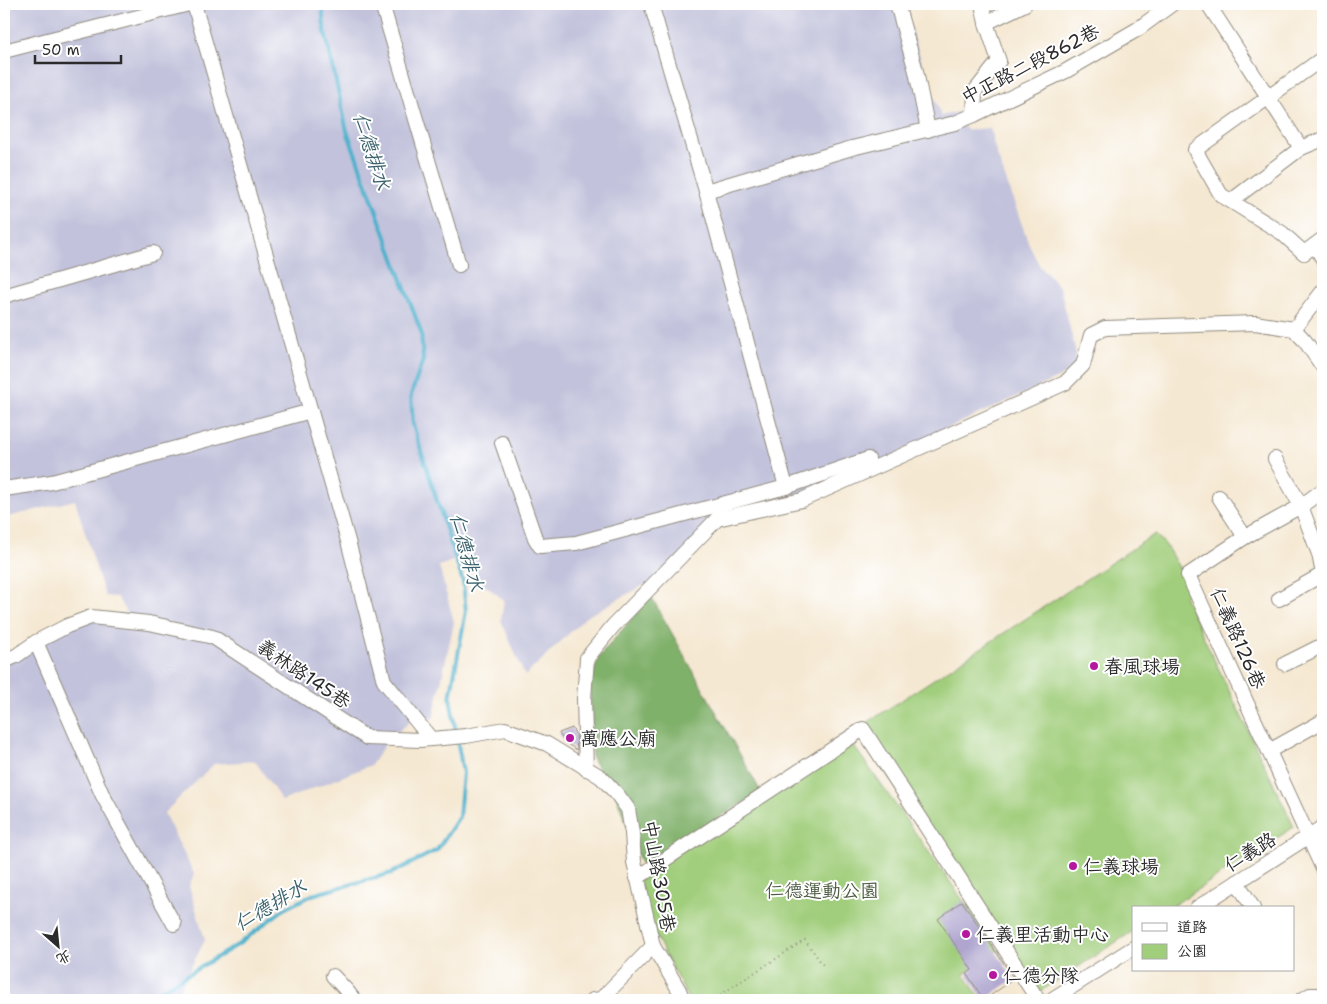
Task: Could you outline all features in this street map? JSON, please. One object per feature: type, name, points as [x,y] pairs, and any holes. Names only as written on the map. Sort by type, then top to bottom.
[{"type":"street","points":[[4,51],[189,4]]},
{"type":"street","points":[[194,4],[348,541],[384,681],[431,739]]},
{"type":"street","points":[[382,4],[459,265]]},
{"type":"street","points":[[651,4],[706,191],[786,487]]},
{"type":"street","points":[[896,4],[916,71],[928,130]]},
{"type":"street","points":[[974,115],[975,91],[999,61],[986,23],[982,4]]},
{"type":"street","points":[[986,23],[1025,4]]},
{"type":"street","name":"中正路二段862巷","points":[[706,191],[852,148],[955,123],[1066,71],[1138,29],[1172,4]]},
{"type":"street","points":[[1208,4],[1301,148]]},
{"type":"street","points":[[1321,63],[1268,97],[1195,150],[1221,195],[1282,233],[1304,253],[1319,242],[1323,258]]},
{"type":"street","points":[[1231,201],[1301,148],[1323,139]]},
{"type":"street","points":[[4,296],[153,253]]},
{"type":"street","points":[[1294,329],[1323,291]]},
{"type":"street","points":[[586,769],[584,699],[587,658],[613,626],[717,519],[802,500],[1065,383],[1083,365],[1091,335],[1105,328],[1254,323],[1294,329],[1323,367]]},
{"type":"street","points":[[4,489],[52,482],[311,411]]},
{"type":"street","points":[[502,443],[534,538],[540,546],[576,543],[786,487],[868,459]]},
{"type":"street","points":[[1275,460],[1301,506],[1319,554],[1323,574],[1278,599]]},
{"type":"street","name":"仁義路126巷","points":[[1323,490],[1301,506],[1245,537],[1188,575],[1323,869]]},
{"type":"street","points":[[1219,496],[1245,537]]},
{"type":"street","name":"義林路145巷","points":[[4,661],[67,626],[91,617],[149,623],[213,637],[236,650],[367,738],[420,740],[457,737],[505,729],[547,744],[586,769]]},
{"type":"street","points":[[36,642],[102,794],[174,924]]},
{"type":"street","points":[[1285,664],[1323,645]]},
{"type":"street","points":[[1268,751],[1323,721]]},
{"type":"street","points":[[637,878],[863,729],[1038,1000]]},
{"type":"street","name":"中山路305巷","points":[[586,769],[601,777],[628,809],[634,862],[653,946],[683,1000]]},
{"type":"street","name":"仁義路","points":[[1200,906],[1323,827]]},
{"type":"street","points":[[1237,882],[1252,906]]},
{"type":"street","points":[[593,1000],[601,999],[653,946]]},
{"type":"street","points":[[1051,1000],[1132,949]]},
{"type":"street","points":[[332,976],[354,1000]]},
{"type":"street","points":[[1302,1000],[1310,996],[1323,995]]},
{"type":"path","points":[[712,1000],[805,940],[823,965]]},
{"type":"shaded area","points":[[4,4],[903,4],[941,116],[963,111],[955,123],[969,130],[990,128],[995,149],[1030,247],[1039,265],[1060,288],[1075,349],[1076,365],[1060,377],[933,435],[854,476],[741,516],[694,544],[673,569],[586,617],[525,676],[501,620],[504,600],[481,582],[469,555],[439,566],[454,622],[433,719],[417,716],[388,740],[371,765],[282,801],[255,761],[214,764],[164,813],[194,874],[189,886],[205,940],[180,988],[184,1000],[4,1000],[4,661],[88,617],[127,613],[117,597],[105,596],[75,500],[4,518]]},
{"type":"green space","points":[[1155,534],[1165,544],[1193,591],[1184,596],[1294,827],[1172,906],[1132,906],[1132,932],[1038,993],[856,730]]},
{"type":"green space","points":[[651,596],[761,792],[641,864],[612,785],[592,758],[590,684],[599,657]]},
{"type":"green space","name":"仁德運動公園","points":[[849,741],[998,950],[964,974],[981,1000],[689,1000],[647,919],[639,875]]},
{"type":"building","name":"萬應公廟","points":[[572,728],[576,735],[577,750],[564,742],[559,733]]},
{"type":"building","points":[[962,901],[1014,979],[984,1000],[967,974],[972,970],[938,919]]},
{"type":"waterway","name":"仁德排水","points":[[145,1000],[239,944],[284,909],[312,895],[392,873],[437,850],[459,817],[463,773],[450,698],[466,611],[463,582],[413,425],[411,395],[423,360],[421,332],[347,131],[324,27],[322,4]]},
{"type":"place","name":"春風球場","points":[[1094,666]]},
{"type":"place","name":"萬應公廟","points":[[570,738]]},
{"type":"place","name":"仁義球場","points":[[1073,866]]},
{"type":"place","name":"仁義里活動中心","points":[[966,934]]},
{"type":"place","name":"仁德分隊","points":[[993,975]]}]
